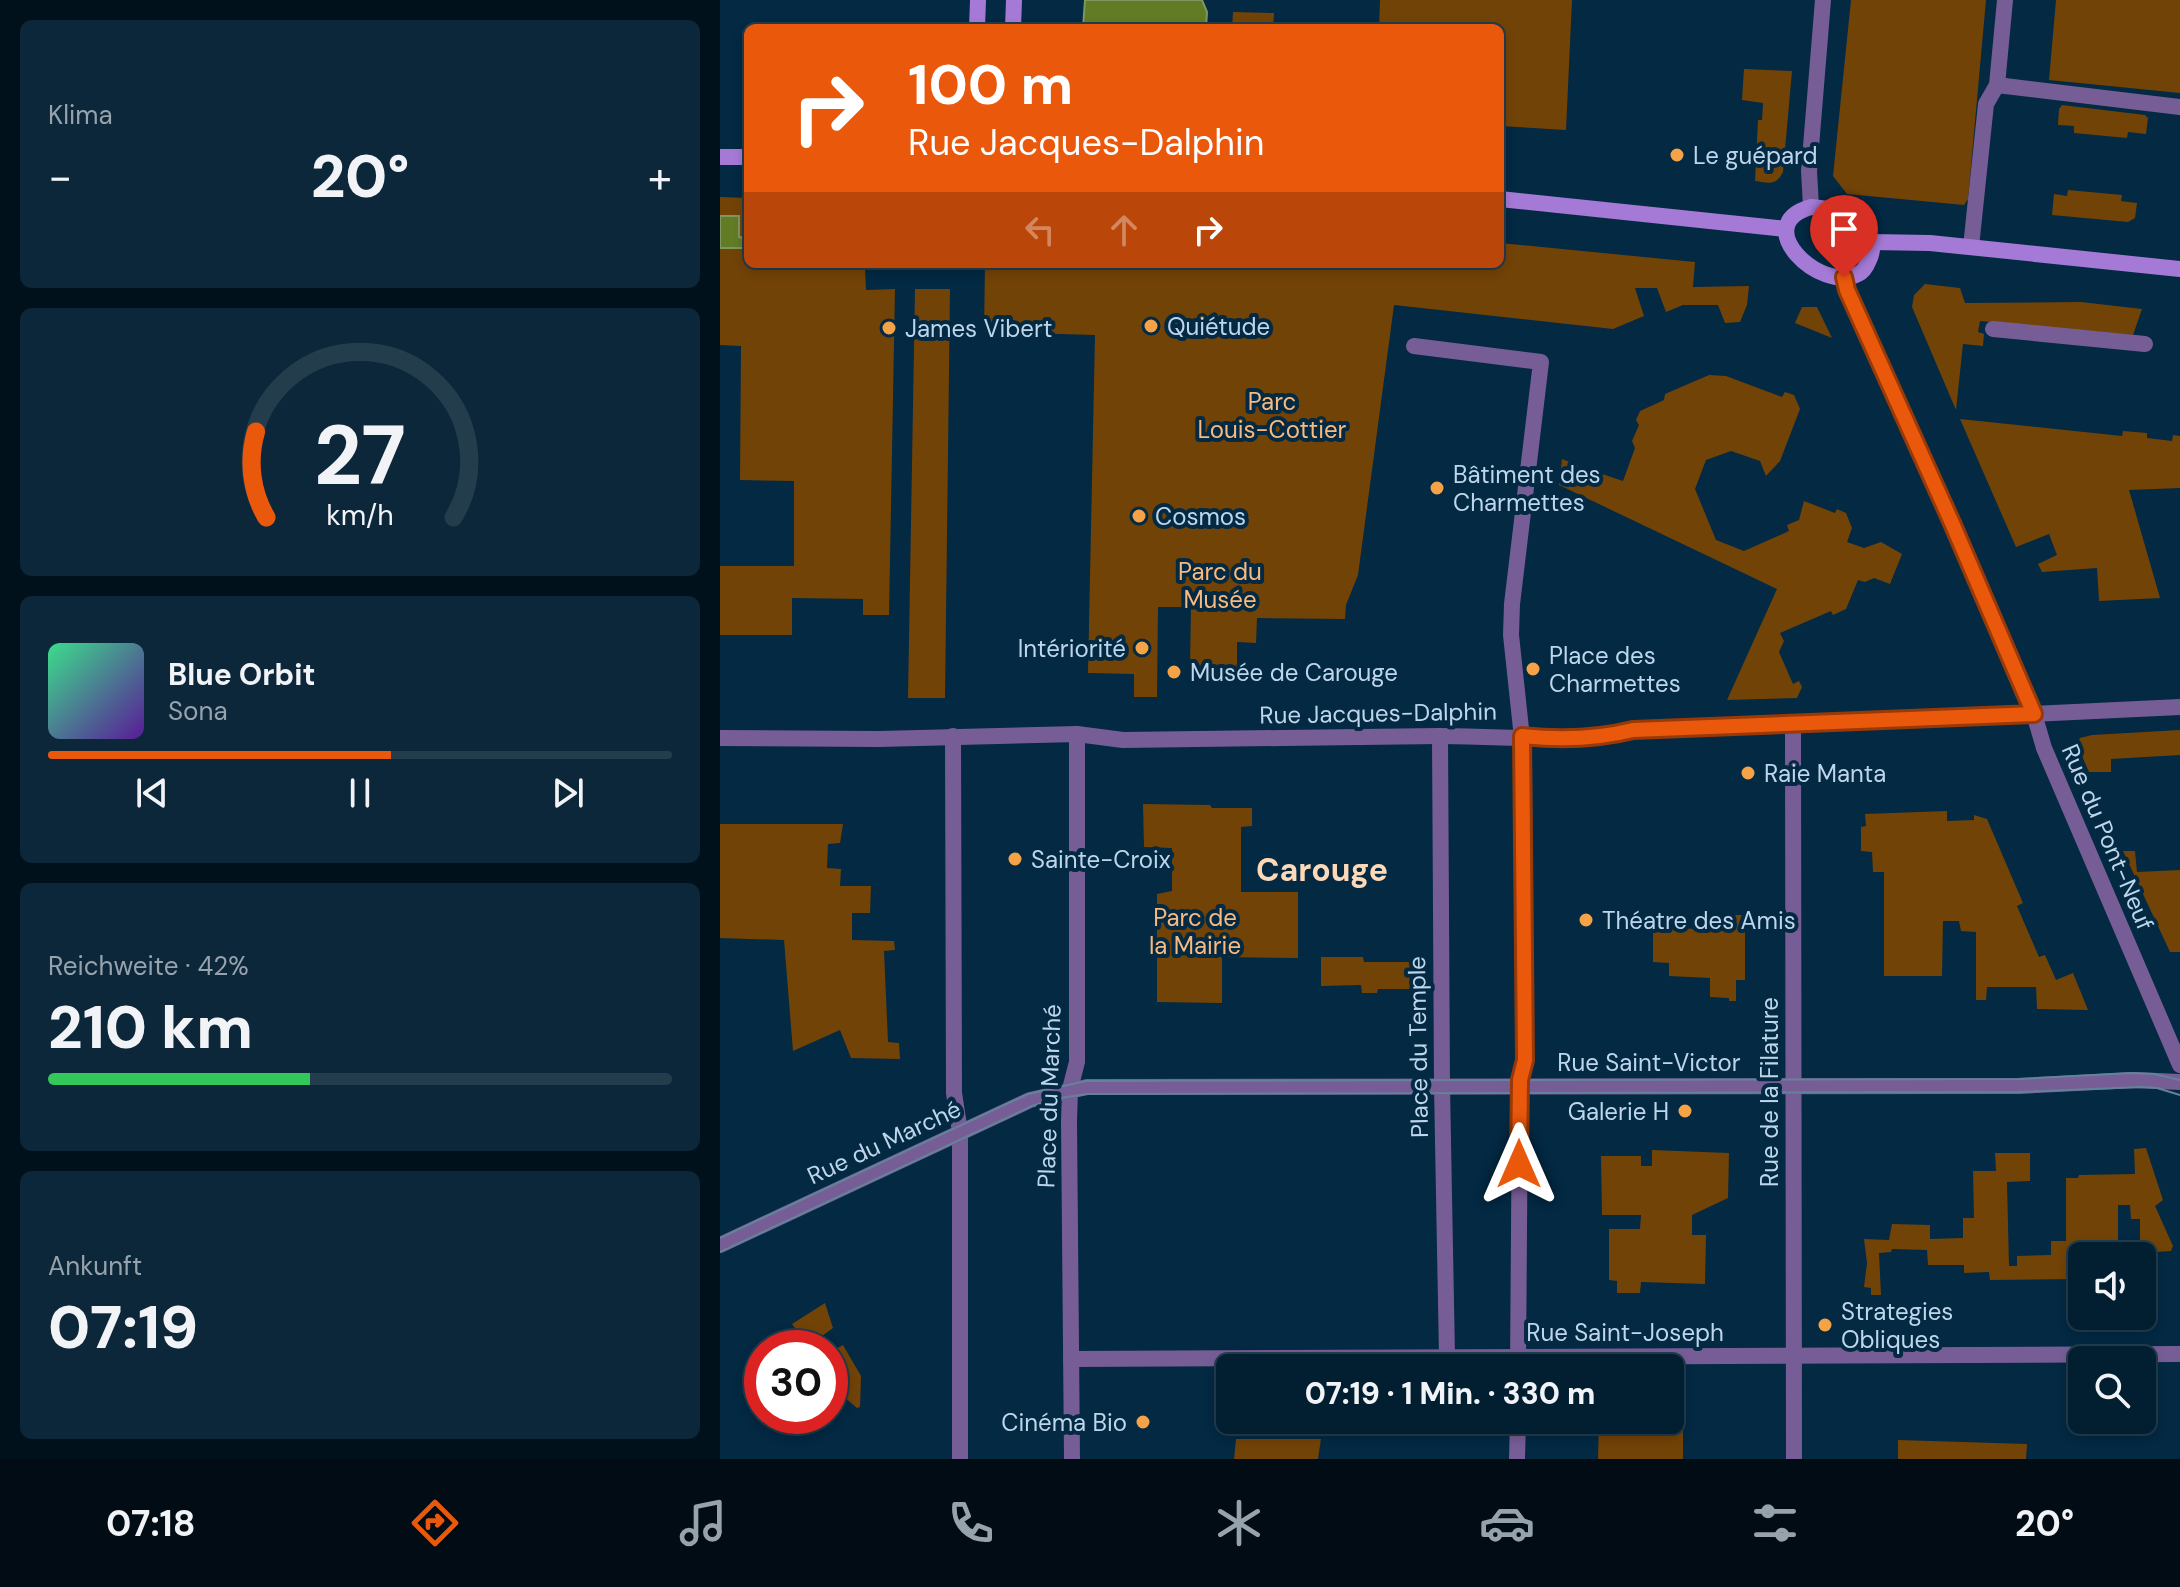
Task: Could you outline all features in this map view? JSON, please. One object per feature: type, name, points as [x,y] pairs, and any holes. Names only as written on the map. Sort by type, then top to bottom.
[{"type":"street","points":[[977,24],[978,0]]},
{"type":"street","points":[[1013,24],[1014,0]]},
{"type":"street","points":[[1811,207],[1809,171],[1823,0]]},
{"type":"street","points":[[1971,247],[1986,104],[1997,85],[2005,0]]},
{"type":"street","points":[[1997,85],[2180,107]]},
{"type":"street","points":[[720,157],[744,157]]},
{"type":"street","points":[[1504,199],[1786,229]]},
{"type":"street","points":[[1811,207],[1838,212],[1865,229],[1872,253],[1867,265],[1857,275],[1844,277],[1830,274],[1804,263],[1787,241],[1786,229],[1800,210],[1811,207]]},
{"type":"street","points":[[1871,242],[1902,241],[1971,247],[2180,269]]},
{"type":"street","name":"Rue du Pont-Neuf","points":[[1844,277],[1847,290],[2034,714],[2049,761],[2180,1065]]},
{"type":"street","points":[[1993,329],[2145,344]]},
{"type":"street","points":[[1414,346],[1541,362],[1511,635],[1522,736],[1525,1060],[1520,1086],[1518,1354]]},
{"type":"street","name":"Rue Jacques-Dalphin","points":[[720,738],[879,739],[1077,734],[1123,740],[1440,736],[1549,739],[1609,736],[1633,730],[2180,707]]},
{"type":"street","name":"Rue de la Filature","points":[[1793,725],[1794,1459]]},
{"type":"street","name":"Place du Marché","points":[[1072,1459],[1070,1089],[1077,1062],[1077,734]]},
{"type":"street","points":[[953,736],[954,1093],[960,1132],[960,1459]]},
{"type":"street","name":"Place du Temple","points":[[1440,736],[1447,1354]]},
{"type":"street","name":"Rue Saint-Victor","points":[[1070,1089],[1123,1086],[2019,1086],[2135,1080],[2180,1082]]},
{"type":"street","name":"Rue du Marché","points":[[720,1245],[1030,1100],[1070,1089]]},
{"type":"street","name":"Rue Saint-Joseph","points":[[1684,1359],[2180,1354]]},
{"type":"street","name":"Rue Saint-Joseph","points":[[1071,1359],[1216,1358]]},
{"type":"street","points":[[1517,1459],[1518,1434]]},
{"type":"green space","points":[[1380,0],[1572,0],[1566,130],[1504,126],[1504,24],[1379,24]]},
{"type":"green space","points":[[1851,0],[1986,0],[1968,199],[1964,205],[1847,194],[1833,176]]},
{"type":"green space","points":[[2056,0],[2180,0],[2180,93],[2049,80]]},
{"type":"green space","points":[[1233,12],[1274,13],[1273,24],[1232,24]]},
{"type":"green space","points":[[1744,69],[1792,71],[1783,172],[1778,180],[1772,182],[1755,181],[1758,120],[1762,120],[1763,103],[1742,100]]},
{"type":"green space","points":[[2062,105],[2145,115],[2148,118],[2146,134],[2128,132],[2127,138],[2074,133],[2074,126],[2058,125]]},
{"type":"green space","points":[[2068,190],[2122,195],[2121,201],[2137,203],[2135,218],[2128,222],[2052,215],[2054,194],[2067,196]]},
{"type":"green space","points":[[720,197],[744,198],[744,268],[941,268],[865,269],[866,290],[895,289],[889,615],[863,615],[863,599],[792,598],[792,635],[720,635],[720,566],[794,566],[794,481],[740,480],[741,346],[720,345]]},
{"type":"green space","points":[[1504,243],[1695,262],[1693,287],[1749,286],[1747,305],[1740,322],[1725,323],[1718,305],[1683,305],[1666,312],[1657,288],[1635,288],[1644,316],[1613,329],[1394,305],[1358,575],[1346,605],[1345,619],[1257,618],[1256,643],[1237,642],[1237,667],[1190,667],[1191,607],[1158,607],[1157,697],[1134,697],[1134,674],[1088,673],[1095,335],[984,332],[985,268],[1504,268]]},
{"type":"green space","points":[[1925,284],[1960,288],[1965,303],[2081,302],[2142,309],[2133,335],[1980,321],[1978,332],[1984,334],[1983,346],[1963,344],[1956,410],[1912,307],[1914,295]]},
{"type":"green space","points":[[915,289],[950,289],[945,698],[908,698]]},
{"type":"green space","points":[[1802,307],[1817,307],[1832,338],[1795,323]]},
{"type":"green space","points":[[1709,375],[1726,376],[1782,397],[1785,392],[1794,395],[1800,409],[1780,461],[1766,476],[1760,461],[1731,451],[1706,460],[1695,489],[1716,540],[1744,551],[1789,531],[1787,525],[1799,520],[1804,501],[1835,513],[1837,509],[1846,513],[1852,528],[1847,542],[1864,548],[1881,542],[1902,554],[1890,584],[1874,578],[1865,582],[1858,580],[1846,609],[1833,615],[1831,611],[1780,633],[1784,641],[1779,652],[1793,684],[1799,681],[1802,687],[1797,698],[1727,700],[1777,589],[1559,485],[1562,459],[1578,465],[1576,470],[1599,481],[1602,474],[1623,481],[1635,448],[1632,441],[1639,425],[1636,420],[1640,411],[1664,400],[1665,394]]},
{"type":"green space","points":[[1960,419],[2122,436],[2123,431],[2147,433],[2147,438],[2172,441],[2173,435],[2180,436],[2180,488],[2129,490],[2160,598],[2099,601],[2097,568],[2042,572],[2038,564],[2057,555],[2049,534],[2016,547]]},
{"type":"green space","points":[[2180,730],[2180,755],[2111,759],[2111,772],[2089,772],[2077,745],[2080,738],[2092,735]]},
{"type":"green space","name":"Parc de la Mairie","points":[[1143,804],[1252,808],[1252,826],[1241,827],[1241,892],[1298,892],[1298,958],[1222,957],[1222,1003],[1157,1002],[1157,894],[1172,891],[1172,848],[1144,847]]},
{"type":"green space","points":[[1947,811],[1947,821],[1974,820],[1974,815],[1987,819],[2023,903],[2017,906],[2039,957],[2045,955],[2056,980],[2073,973],[2088,1010],[2037,1009],[2036,987],[1987,987],[1986,1000],[1976,1000],[1976,932],[1961,931],[1959,921],[1943,921],[1942,976],[1884,976],[1884,872],[1873,872],[1872,852],[1861,851],[1861,827],[1866,826],[1865,814]]},
{"type":"green space","points":[[720,824],[843,824],[840,843],[828,844],[827,868],[841,869],[840,886],[871,886],[870,913],[852,913],[852,940],[894,941],[895,950],[884,951],[888,1042],[899,1043],[900,1059],[851,1058],[840,1030],[793,1051],[784,940],[720,938]]},
{"type":"green space","points":[[2123,851],[2135,851],[2137,872],[2180,870],[2180,952],[2170,952]]},
{"type":"green space","points":[[1721,915],[1745,915],[1745,980],[1736,980],[1736,1001],[1710,997],[1710,978],[1669,976],[1669,963],[1653,962],[1653,927],[1720,930]]},
{"type":"green space","points":[[1321,957],[1363,957],[1364,962],[1425,962],[1424,989],[1378,989],[1377,993],[1362,993],[1361,985],[1321,986]]},
{"type":"green space","points":[[2146,1148],[2163,1200],[2155,1206],[2173,1246],[2171,1251],[2156,1252],[2156,1242],[2140,1242],[2140,1219],[2131,1219],[2130,1205],[2118,1205],[2118,1242],[2068,1242],[2068,1279],[1990,1280],[1989,1272],[1964,1273],[1964,1265],[1928,1265],[1927,1250],[1892,1249],[1891,1252],[1879,1253],[1881,1295],[1871,1295],[1871,1288],[1864,1287],[1867,1263],[1864,1239],[1889,1240],[1892,1224],[1930,1225],[1930,1239],[1963,1238],[1963,1218],[1974,1218],[1973,1171],[1996,1171],[1995,1153],[2030,1153],[2030,1181],[2007,1182],[2009,1266],[2017,1266],[2017,1256],[2051,1255],[2051,1241],[2066,1241],[2066,1178],[2135,1174],[2134,1149]]},
{"type":"green space","points":[[1652,1150],[1729,1153],[1728,1198],[1692,1215],[1692,1235],[1706,1235],[1705,1284],[1641,1282],[1640,1293],[1617,1293],[1617,1281],[1609,1280],[1609,1229],[1640,1229],[1641,1215],[1602,1215],[1601,1156],[1641,1156],[1641,1166],[1652,1166]]},
{"type":"green space","points":[[825,1303],[833,1328],[796,1330],[792,1324]]},
{"type":"green space","points":[[848,1354],[861,1376],[860,1407],[848,1400]]},
{"type":"green space","points":[[1599,1434],[1683,1434],[1683,1459],[1598,1459]]},
{"type":"green space","points":[[1236,1439],[1321,1439],[1318,1459],[1234,1459]]},
{"type":"green space","points":[[1898,1440],[2027,1444],[2026,1459],[1898,1459]]},
{"type":"shaded area","points":[[1085,0],[1202,0],[1207,12],[1206,24],[1083,24]]},
{"type":"shaded area","points":[[720,216],[739,216],[739,237],[744,238],[744,248],[720,248]]},
{"type":"tram line","points":[[720,1238],[1028,1094],[1086,1081],[2019,1079],[2130,1073],[2180,1080]]},
{"type":"tram line","points":[[720,1252],[1032,1106],[1087,1094],[2019,1092],[2141,1087],[2180,1095]]},
{"type":"place","name":"Le guépard","points":[[1677,155]]},
{"type":"place","name":"Quiétude","points":[[1151,326]]},
{"type":"place","name":"James Vibert","points":[[889,328]]},
{"type":"place","name":"Bâtiment des Charmettes","points":[[1437,488]]},
{"type":"place","name":"Cosmos","points":[[1139,516]]},
{"type":"place","name":"Intériorité","points":[[1142,648]]},
{"type":"place","name":"Place des Charmettes","points":[[1533,669]]},
{"type":"place","name":"Musée de Carouge","points":[[1174,672]]},
{"type":"place","name":"Raie Manta","points":[[1748,773]]},
{"type":"place","name":"Sainte-Croix","points":[[1015,859]]},
{"type":"place","name":"Théatre des Amis","points":[[1586,920]]},
{"type":"place","name":"Galerie H","points":[[1685,1111]]},
{"type":"place","name":"Strategies Obliques","points":[[1825,1325]]},
{"type":"place","name":"Cinéma Bio","points":[[1143,1422]]},
{"type":"district","name":"Carouge","points":[[1322,870]]},
{"type":"route","points":[[1519,1164],[1520,1080],[1525,1060],[1522,736],[1549,739],[1609,736],[1633,730],[2034,714],[1847,290],[1844,277]]},
{"type":"park label","name":"Parc Louis-Cottier","points":[[1272,415]]},
{"type":"park label","name":"Parc du Musée","points":[[1220,585]]}]
